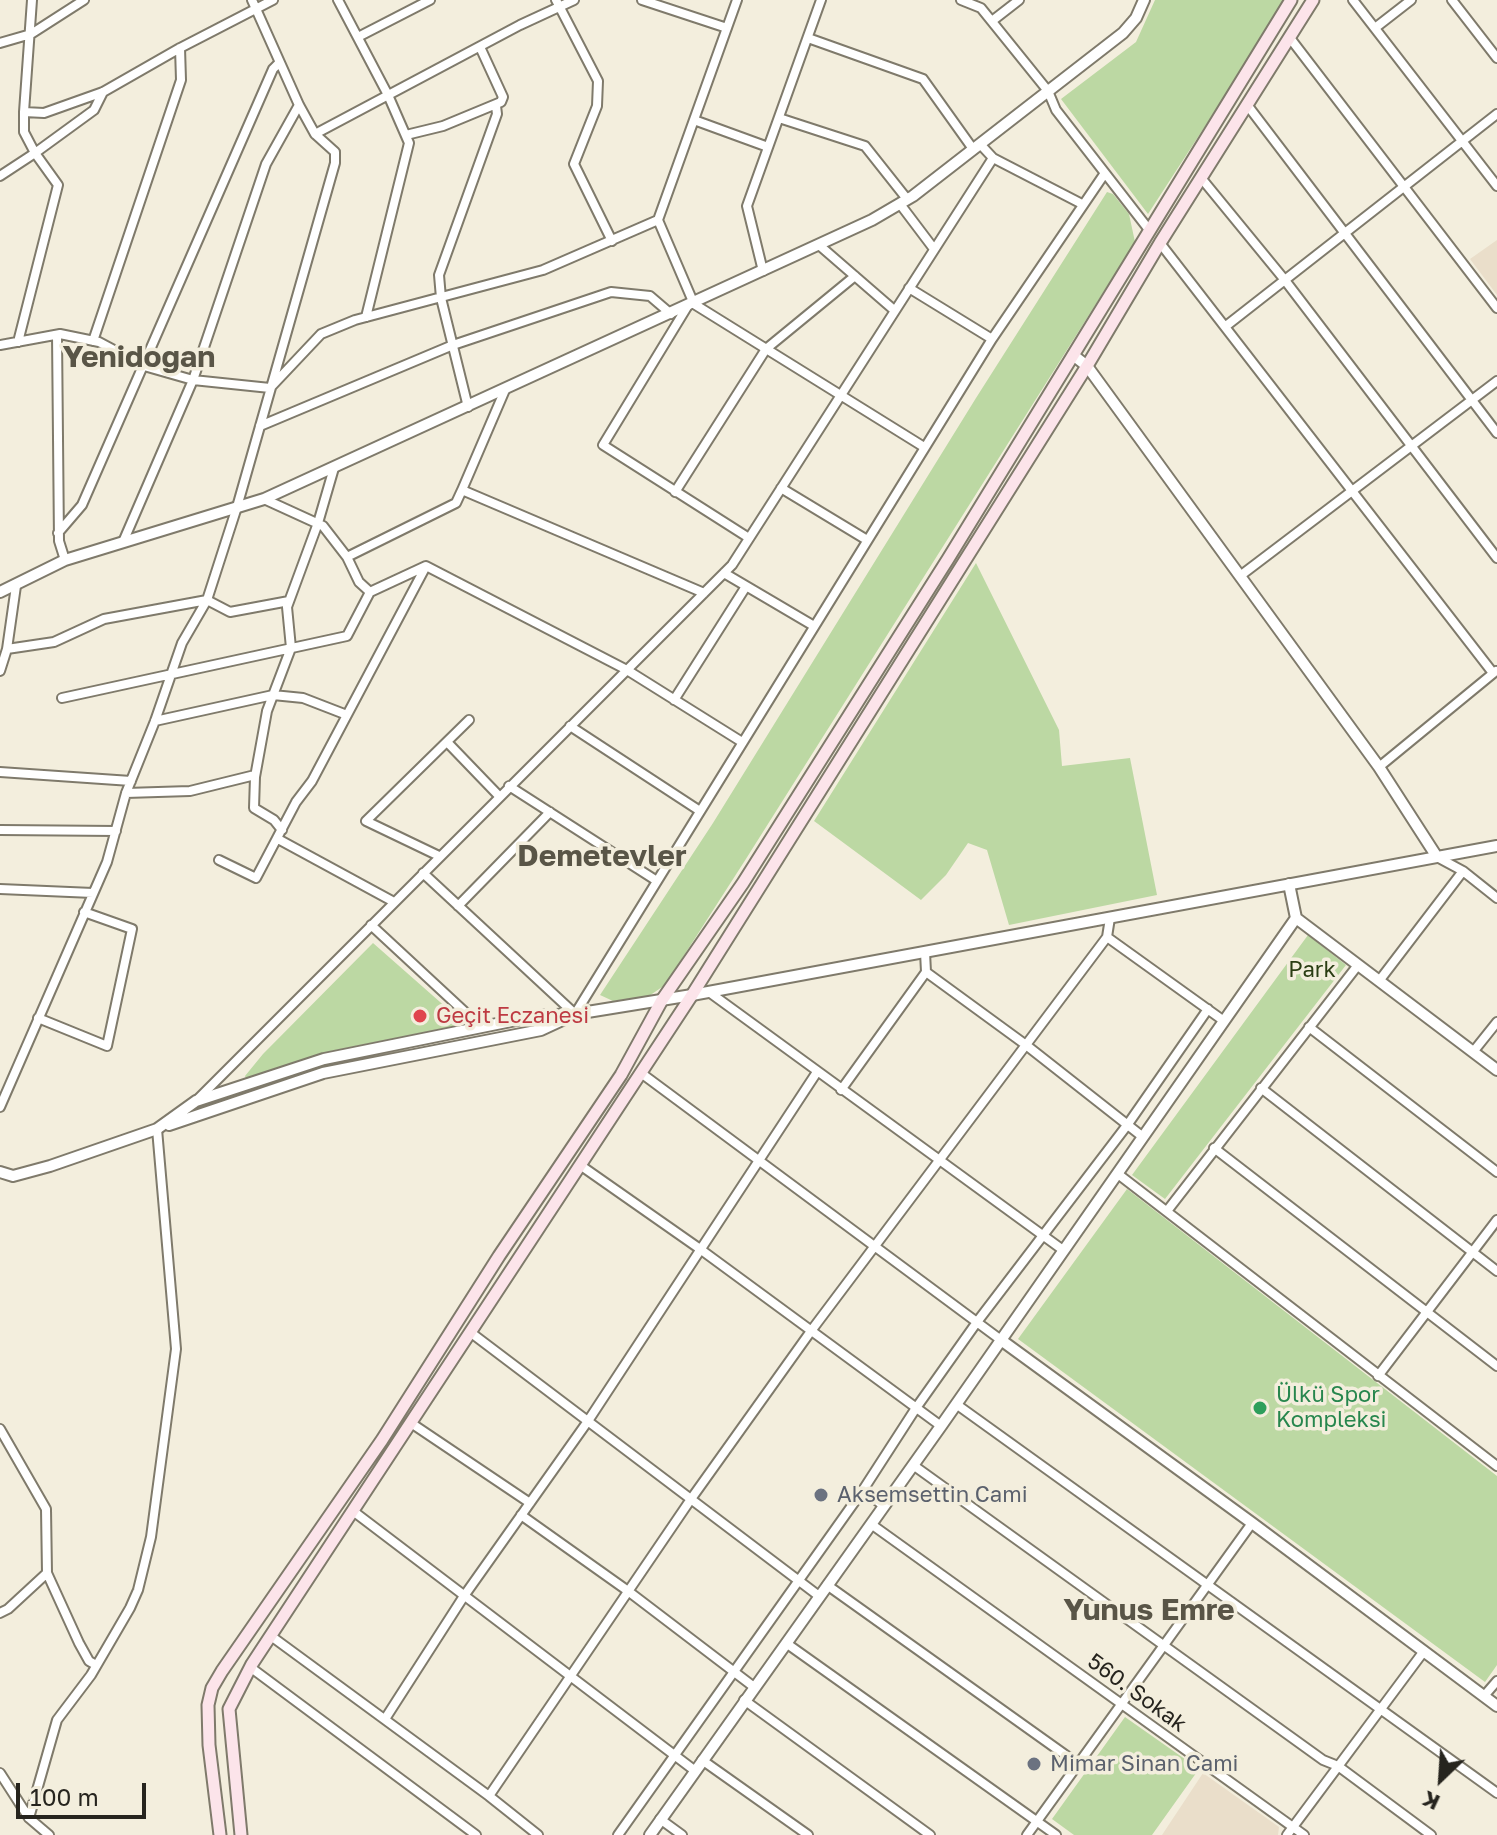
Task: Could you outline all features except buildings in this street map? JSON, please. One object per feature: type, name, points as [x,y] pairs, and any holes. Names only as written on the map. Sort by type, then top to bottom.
[{"type":"main road","points":[[220,1835],[209,1745],[208,1705],[212,1688],[252,1625],[382,1440],[499,1256],[621,1075],[662,1000],[743,883],[948,559],[1291,0]]},
{"type":"main road","points":[[241,1835],[229,1709],[250,1667],[692,995],[1313,0]]},
{"type":"street","points":[[18,342],[58,185],[24,132],[32,0]]},
{"type":"street","points":[[0,43],[31,34],[84,0]]},
{"type":"street","points":[[24,112],[60,110],[103,92],[254,5],[273,0]]},
{"type":"street","points":[[338,0],[388,95],[409,143],[366,317]]},
{"type":"street","points":[[358,37],[430,0]]},
{"type":"street","points":[[315,134],[558,3],[574,0]]},
{"type":"street","points":[[642,0],[727,28]]},
{"type":"street","points":[[737,0],[658,220],[690,305],[924,447]]},
{"type":"street","points":[[763,271],[747,206],[821,0]]},
{"type":"street","points":[[961,0],[981,8],[992,21],[1048,91],[1056,110],[1150,231]]},
{"type":"street","points":[[992,21],[1019,0]]},
{"type":"street","points":[[0,592],[65,560],[264,499],[872,220],[904,201],[1123,33],[1136,18],[1144,0]]},
{"type":"street","points":[[1353,0],[1497,186]]},
{"type":"street","points":[[1375,28],[1411,0]]},
{"type":"street","points":[[1452,0],[1497,58]]},
{"type":"street","points":[[558,3],[598,81],[597,106],[574,164],[612,241]]},
{"type":"street","points":[[0,1107],[107,862],[126,793],[182,643],[207,600],[237,507],[335,163],[332,147],[315,134],[299,105],[254,5]]},
{"type":"street","points":[[808,38],[923,79],[977,146],[993,158],[1082,204]]},
{"type":"street","points":[[1290,38],[1497,308]]},
{"type":"street","points":[[406,135],[443,126],[496,106],[503,97],[480,47]]},
{"type":"street","points":[[93,341],[181,80],[180,48]]},
{"type":"street","points":[[58,533],[82,505],[273,69],[278,64]]},
{"type":"street","points":[[0,176],[94,110],[103,92]]},
{"type":"street","points":[[123,542],[193,380],[266,164],[299,105]]},
{"type":"street","points":[[468,407],[441,298],[439,275],[497,114],[496,106]]},
{"type":"street","points":[[1248,106],[1497,433]]},
{"type":"street","points":[[1226,326],[1497,114]]},
{"type":"street","points":[[779,118],[865,146],[934,249]]},
{"type":"street","points":[[694,120],[768,147]]},
{"type":"street","points":[[159,1128],[196,1101],[724,573],[993,158]]},
{"type":"street","points":[[0,1172],[13,1176],[50,1166],[323,1073],[541,1030],[575,1014],[992,339],[1105,173]]},
{"type":"street","points":[[1202,179],[1284,279],[1497,558]]},
{"type":"street","points":[[270,388],[321,334],[366,317],[543,270],[658,220]]},
{"type":"street","points":[[1160,243],[1495,671],[1379,767]]},
{"type":"street","points":[[819,245],[894,310]]},
{"type":"street","points":[[675,492],[766,349],[855,276]]},
{"type":"street","points":[[909,288],[992,339]]},
{"type":"street","points":[[260,426],[453,345],[611,292],[650,296],[671,314]]},
{"type":"street","points":[[690,305],[603,445],[749,538]]},
{"type":"street","points":[[57,335],[58,533],[65,560]]},
{"type":"street","points":[[0,345],[57,335],[93,341],[144,366],[193,380],[270,388]]},
{"type":"street","points":[[1073,355],[1087,366],[1379,767],[1437,857],[1463,871],[1497,898]]},
{"type":"street","points":[[1240,576],[1497,381]]},
{"type":"street","points":[[347,557],[456,503],[505,390]]},
{"type":"street","points":[[334,468],[318,523],[287,607],[291,648],[267,711],[255,775],[254,808],[274,820],[280,835],[394,902]]},
{"type":"street","points":[[781,488],[867,540]]},
{"type":"street","points":[[462,490],[704,593]]},
{"type":"street","points":[[264,499],[323,526],[347,557],[359,582],[370,592]]},
{"type":"street","points":[[426,566],[627,670],[742,742]]},
{"type":"street","points":[[62,698],[347,636],[370,592],[426,566]]},
{"type":"street","points":[[219,860],[256,878],[426,566]]},
{"type":"street","points":[[724,573],[814,626]]},
{"type":"street","points":[[0,671],[7,649],[16,586]]},
{"type":"street","points":[[674,700],[745,588]]},
{"type":"street","points":[[7,649],[54,642],[104,619],[207,600],[230,612],[289,601]]},
{"type":"street","points":[[155,721],[273,695],[303,698],[347,715]]},
{"type":"street","points":[[439,856],[366,821],[469,720]]},
{"type":"street","points":[[570,726],[700,811]]},
{"type":"street","points":[[447,742],[499,796]]},
{"type":"street","points":[[0,772],[131,781]]},
{"type":"street","points":[[126,793],[190,791],[255,775]]},
{"type":"street","points":[[509,786],[657,881]]},
{"type":"street","points":[[458,906],[550,812]]},
{"type":"street","points":[[0,830],[116,831]]},
{"type":"street","points":[[196,1101],[324,1059],[536,1016],[575,1014],[709,992],[1497,846]]},
{"type":"street","points":[[1379,981],[1463,871]]},
{"type":"street","points":[[423,873],[575,1014]]},
{"type":"street","points":[[1289,884],[1296,918],[1497,1070]]},
{"type":"street","points":[[0,889],[93,893]]},
{"type":"street","points":[[38,1018],[107,1046],[132,929],[84,912]]},
{"type":"street","points":[[489,1796],[691,1499],[811,1331],[941,1162],[1107,937],[1110,918]]},
{"type":"street","points":[[650,1835],[1296,918]]},
{"type":"street","points":[[371,925],[481,1027]]},
{"type":"street","points":[[1107,937],[1224,1021]]},
{"type":"street","points":[[841,1090],[926,972],[925,952]]},
{"type":"street","points":[[1167,1211],[1358,965]]},
{"type":"street","points":[[926,972],[1026,1045],[1143,1137]]},
{"type":"street","points":[[709,992],[1063,1250]]},
{"type":"street","points":[[618,1835],[800,1581],[977,1322],[1128,1124],[1208,1009]]},
{"type":"street","points":[[1473,1052],[1497,1022]]},
{"type":"street","points":[[1309,1027],[1497,1172]]},
{"type":"street","points":[[385,1719],[464,1596],[588,1421],[817,1072]]},
{"type":"street","points":[[641,1073],[1497,1706]]},
{"type":"street","points":[[1261,1088],[1497,1271]]},
{"type":"street","points":[[29,1818],[57,1720],[96,1665],[130,1608],[144,1566],[154,1513],[176,1349],[159,1128]]},
{"type":"street","points":[[1214,1148],[1497,1366]]},
{"type":"street","points":[[580,1165],[941,1426]]},
{"type":"street","points":[[1118,1174],[1497,1466]]},
{"type":"street","points":[[1378,1376],[1497,1220]]},
{"type":"street","points":[[470,1332],[819,1596]]},
{"type":"street","points":[[956,1404],[1497,1793]]},
{"type":"street","points":[[411,1423],[530,1503]]},
{"type":"street","points":[[0,1429],[46,1509],[47,1573],[84,1652],[89,1661],[96,1665]]},
{"type":"street","points":[[913,1465],[1431,1835]]},
{"type":"street","points":[[863,1490],[884,1506]]},
{"type":"street","points":[[353,1511],[694,1770]]},
{"type":"street","points":[[521,1515],[628,1591],[754,1687]]},
{"type":"street","points":[[1027,1835],[1252,1523]]},
{"type":"street","name":"560. Sokak","points":[[871,1524],[1122,1704],[1290,1831],[1304,1835]]},
{"type":"street","points":[[0,1613],[47,1573]]},
{"type":"street","points":[[827,1585],[1078,1764]]},
{"type":"street","points":[[271,1636],[538,1835]]},
{"type":"street","points":[[786,1643],[1056,1835]]},
{"type":"street","points":[[1290,1831],[1424,1651]]},
{"type":"street","points":[[250,1667],[476,1835]]},
{"type":"street","points":[[1484,1696],[1497,1681]]},
{"type":"street","points":[[744,1700],[930,1835]]},
{"type":"street","points":[[702,1760],[808,1835]]},
{"type":"street","points":[[0,1773],[29,1818],[49,1835]]},
{"type":"street","points":[[660,1819],[682,1835]]},
{"type":"shaded area","points":[[1497,240],[1497,295],[1470,259]]},
{"type":"shaded area","points":[[1203,1773],[1279,1827],[1278,1835],[1162,1835]]},
{"type":"green space","points":[[1155,0],[1287,0],[1148,214],[1061,99],[1136,42]]},
{"type":"green space","points":[[1107,192],[1113,194],[1129,214],[1135,242],[744,862],[665,985],[649,996],[613,1001],[600,995],[713,823]]},
{"type":"green space","points":[[976,563],[1059,730],[1062,766],[1130,758],[1157,895],[1009,925],[987,850],[968,843],[946,875],[921,900],[814,821]]},
{"type":"green space","name":"Park","points":[[1308,935],[1346,965],[1165,1199],[1132,1175]]},
{"type":"green space","points":[[373,943],[465,1024],[331,1051],[247,1081],[245,1076],[263,1054]]},
{"type":"green space","name":"Ülkü Spor Kompleksi","points":[[1127,1189],[1497,1476],[1497,1665],[1485,1682],[1018,1339]]},
{"type":"green space","points":[[1125,1717],[1199,1769],[1152,1835],[1074,1835],[1052,1819]]},
{"type":"place","name":"Geçit Eczanesi","points":[[420,1016]]},
{"type":"place","name":"Ülkü Spor Kompleksi","points":[[1260,1408]]},
{"type":"place","name":"Aksemsettin Cami","points":[[821,1495]]},
{"type":"place","name":"Mimar Sinan Cami","points":[[1034,1764]]},
{"type":"district","name":"Yenidoğan","points":[[139,357]]},
{"type":"district","name":"Demetevler","points":[[602,856]]},
{"type":"district","name":"Yunus Emre","points":[[1149,1610]]}]
